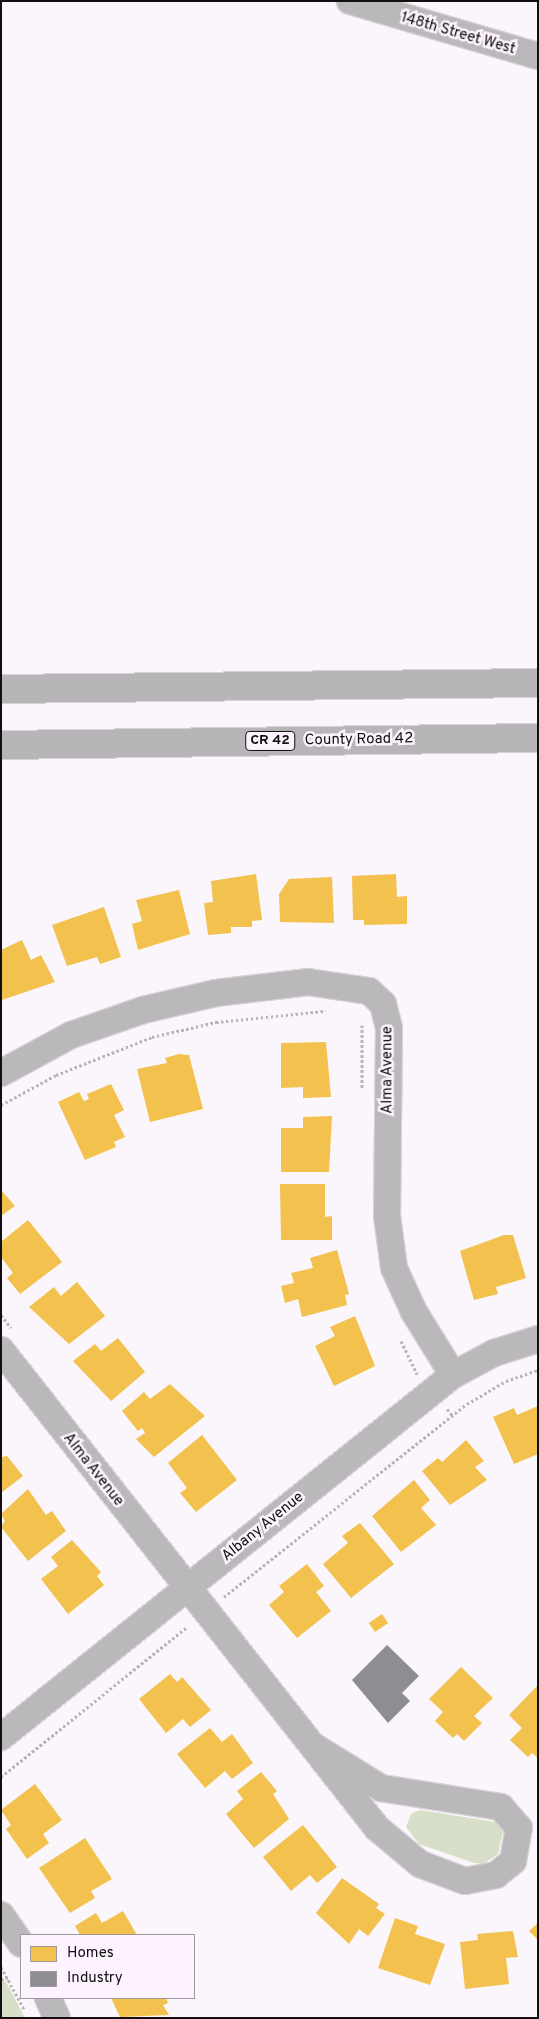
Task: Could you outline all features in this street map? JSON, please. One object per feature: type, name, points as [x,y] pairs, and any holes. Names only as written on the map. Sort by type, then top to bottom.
[{"type":"highway","points":[[1,689],[538,683]]},
{"type":"highway","points":[[1,704],[90,688]]},
{"type":"highway","name":"County Road 42","points":[[1,745],[538,738]]},
{"type":"street","name":"148th Street West","points":[[350,1],[538,56]]},
{"type":"street","name":"Alma Avenue","points":[[1,1073],[71,1035],[142,1010],[216,993],[308,982],[369,991],[383,1004],[389,1028],[387,1216],[394,1268],[414,1312],[453,1375]]},
{"type":"street","name":"Albany Avenue","points":[[1,1737],[453,1375],[494,1354],[538,1339]]},
{"type":"street","name":"Alma Avenue","points":[[1,1350],[204,1613],[315,1748],[377,1828],[420,1864],[457,1879],[480,1881],[503,1872],[513,1861],[519,1828],[501,1807],[381,1788],[315,1748]]},
{"type":"street","points":[[1,1915],[20,1943]]},
{"type":"street","points":[[48,1999],[57,2018]]},
{"type":"path","points":[[1,1105],[56,1076],[152,1037],[216,1022],[328,1011]]},
{"type":"path","points":[[1,1777],[467,1404],[506,1381],[538,1370]]},
{"type":"path","points":[[1,1967],[28,2018]]},
{"type":"path","points":[[1,1979],[8,1978]]},
{"type":"green space","points":[[420,1810],[496,1822],[503,1832],[498,1854],[483,1864],[474,1863],[419,1844],[406,1827],[411,1814]]},
{"type":"green space","points":[[1,1975],[10,1989],[25,2018],[1,2018]]},
{"type":"building: Homes","points":[[256,874],[262,920],[252,921],[252,927],[231,927],[231,933],[208,935],[204,903],[213,902],[211,881]]},
{"type":"building: Homes","points":[[396,874],[397,897],[407,896],[407,924],[364,925],[364,920],[353,920],[352,876]]},
{"type":"building: Homes","points":[[332,877],[334,923],[280,922],[279,894],[289,879]]},
{"type":"building: Homes","points":[[179,890],[190,934],[138,950],[132,924],[142,921],[136,900]]},
{"type":"building: Homes","points":[[104,907],[121,957],[100,964],[97,957],[67,966],[52,925]]},
{"type":"building: Homes","points":[[22,940],[31,960],[41,955],[55,982],[2,1000],[1,950]]},
{"type":"building: Homes","points":[[326,1042],[331,1097],[303,1098],[303,1087],[281,1088],[281,1043]]},
{"type":"building: Homes","points":[[179,1054],[189,1055],[203,1109],[150,1122],[137,1069],[167,1063],[165,1058]]},
{"type":"building: Homes","points":[[111,1084],[124,1110],[114,1115],[125,1137],[114,1142],[116,1147],[85,1160],[58,1102],[79,1092],[84,1101],[89,1099],[87,1094]]},
{"type":"building: Homes","points":[[332,1116],[329,1172],[281,1172],[281,1128],[303,1128],[303,1117]]},
{"type":"building: Homes","points":[[280,1184],[325,1184],[325,1217],[332,1216],[332,1240],[281,1240]]},
{"type":"building: Homes","points":[[1,1190],[15,1206],[1,1216]]},
{"type":"building: Homes","points":[[28,1220],[62,1262],[20,1294],[7,1278],[13,1273],[1,1257],[1,1242]]},
{"type":"building: Homes","points":[[504,1235],[513,1235],[526,1278],[496,1287],[498,1294],[474,1300],[460,1251]]},
{"type":"building: Homes","points":[[337,1250],[349,1294],[345,1295],[347,1305],[302,1317],[298,1299],[285,1303],[281,1286],[294,1283],[291,1273],[313,1268],[310,1258]]},
{"type":"building: Homes","points":[[77,1282],[105,1316],[69,1344],[29,1307],[54,1287],[61,1296]]},
{"type":"building: Homes","points":[[355,1316],[375,1366],[334,1386],[315,1346],[335,1336],[330,1327]]},
{"type":"building: Homes","points":[[118,1338],[145,1372],[111,1401],[73,1361],[95,1344],[101,1351]]},
{"type":"building: Homes","points":[[170,1384],[205,1416],[154,1457],[136,1439],[145,1433],[142,1428],[138,1431],[122,1411],[144,1392],[150,1399]]},
{"type":"building: Homes","points":[[538,1406],[538,1454],[514,1464],[493,1417],[514,1408],[517,1415]]},
{"type":"building: Homes","points":[[202,1435],[237,1480],[196,1512],[180,1493],[187,1488],[168,1463]]},
{"type":"building: Homes","points":[[466,1440],[484,1461],[475,1467],[487,1480],[450,1505],[422,1471],[438,1458],[442,1462]]},
{"type":"building: Homes","points":[[7,1456],[23,1476],[1,1493],[1,1457]]},
{"type":"building: Homes","points":[[414,1480],[430,1500],[421,1508],[436,1525],[401,1552],[372,1516]]},
{"type":"building: Homes","points":[[28,1489],[46,1515],[52,1511],[66,1531],[28,1561],[1,1527],[5,1521],[1,1514]]},
{"type":"building: Homes","points":[[360,1523],[394,1564],[351,1598],[323,1564],[348,1543],[342,1536]]},
{"type":"building: Homes","points":[[72,1540],[101,1572],[97,1576],[104,1585],[68,1614],[41,1579],[58,1566],[51,1557]]},
{"type":"building: Homes","points":[[307,1564],[324,1586],[316,1592],[331,1611],[297,1638],[269,1605],[284,1592],[279,1586]]},
{"type":"building: Homes","points":[[382,1614],[388,1623],[375,1632],[369,1623]]},
{"type":"building: Homes","points":[[461,1667],[493,1698],[474,1716],[482,1723],[464,1741],[457,1734],[453,1738],[435,1721],[443,1712],[429,1699]]},
{"type":"building: Homes","points":[[170,1674],[177,1682],[182,1677],[211,1710],[190,1727],[183,1719],[166,1733],[139,1699]]},
{"type":"building: Homes","points":[[538,1685],[538,1758],[532,1753],[528,1757],[510,1740],[522,1728],[509,1715]]},
{"type":"building: Homes","points":[[210,1728],[222,1742],[232,1734],[253,1763],[232,1779],[225,1771],[205,1788],[177,1754]]},
{"type":"building: Homes","points":[[261,1772],[277,1791],[273,1794],[289,1819],[254,1848],[226,1814],[243,1799],[237,1791]]},
{"type":"building: Homes","points":[[35,1784],[62,1820],[43,1834],[49,1843],[27,1859],[6,1829],[11,1825],[1,1810]]},
{"type":"building: Homes","points":[[303,1825],[337,1867],[317,1883],[310,1875],[291,1891],[263,1857]]},
{"type":"building: Homes","points":[[85,1838],[112,1879],[91,1891],[95,1898],[70,1913],[39,1868]]},
{"type":"building: Homes","points":[[342,1878],[379,1904],[376,1908],[385,1914],[368,1936],[359,1929],[349,1944],[316,1913]]},
{"type":"building: Homes","points":[[123,1911],[136,1934],[79,1934],[75,1926],[96,1913],[102,1923]]},
{"type":"building: Homes","points":[[395,1918],[418,1926],[415,1934],[445,1944],[430,1985],[378,1968]]},
{"type":"building: Homes","points":[[538,1923],[538,1940],[529,1931]]},
{"type":"building: Homes","points":[[513,1931],[518,1957],[506,1958],[509,1984],[465,1989],[460,1942],[478,1940],[477,1934]]},
{"type":"building: Homes","points":[[111,1999],[166,1999],[168,2003],[163,2005],[169,2015],[120,2017]]},
{"type":"building: Industry","points":[[387,1645],[419,1676],[402,1693],[410,1701],[388,1723],[352,1680]]}]
